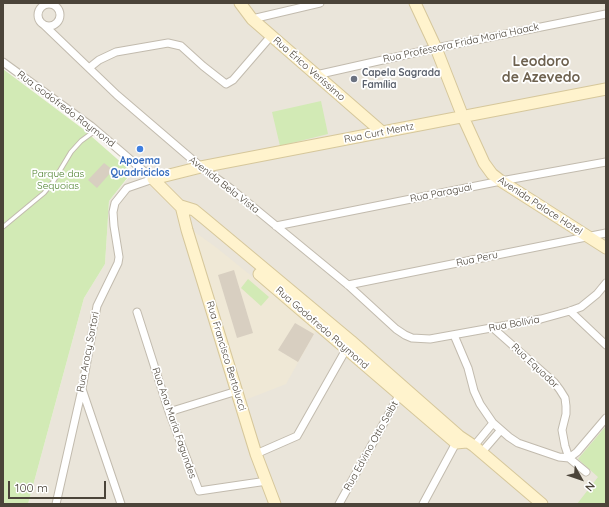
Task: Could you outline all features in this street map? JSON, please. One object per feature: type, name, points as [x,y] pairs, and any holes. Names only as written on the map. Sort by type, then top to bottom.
[{"type":"main road","name":"Rua Érico Veríssimo","points":[[240,3],[252,19],[382,132]]},
{"type":"main road","name":"Avenida Palace Hotel","points":[[415,3],[436,48],[463,117],[484,163],[492,174],[606,248]]},
{"type":"main road","name":"Rua Curt Mentz","points":[[153,179],[200,167],[606,89]]},
{"type":"main road","name":"Rua Godofredo Raymond","points":[[153,179],[181,206],[194,210],[401,391],[468,444],[538,503]]},
{"type":"main road","name":"Rua Francisco Bertolucci","points":[[181,206],[187,230],[256,454],[275,504]]},
{"type":"street","points":[[252,19],[320,3]]},
{"type":"street","points":[[59,39],[56,30],[60,18],[59,11],[55,6],[49,4],[45,5],[40,10],[40,21],[46,26],[56,24],[60,18]]},
{"type":"street","name":"Rua Professora Frida Maria Haack","points":[[316,75],[436,48],[606,14]]},
{"type":"street","name":"Avenida Bela Vista","points":[[43,24],[117,95],[200,167],[230,188],[276,226],[348,286],[396,329],[412,338]]},
{"type":"street","points":[[90,68],[100,60],[116,52],[168,43],[181,46],[226,84],[233,80],[271,36]]},
{"type":"street","name":"Rua Godofredo Raymond","points":[[3,62],[96,130],[153,179]]},
{"type":"street","name":"Rua Paraguai","points":[[276,226],[501,181],[606,162]]},
{"type":"street","name":"Rua Aracy Sartori","points":[[56,504],[82,389],[97,306],[118,263],[119,257],[113,219],[115,203],[127,188],[153,179]]},
{"type":"street","name":"Rua Peru","points":[[348,286],[606,233]]},
{"type":"street","name":"Rua Bolívia","points":[[412,338],[430,339],[541,320],[581,307],[597,294],[606,283]]},
{"type":"street","points":[[570,311],[606,345]]},
{"type":"street","name":"Rua Ana Maria Fagundes","points":[[137,312],[169,412],[199,491],[267,481]]},
{"type":"street","name":"Rua Equador","points":[[493,328],[554,382],[565,398],[566,406],[563,437],[569,458]]},
{"type":"street","points":[[454,335],[468,368],[474,391],[480,404],[500,431],[529,448],[559,457],[569,458],[586,472]]},
{"type":"street","points":[[256,454],[298,436],[349,345]]},
{"type":"street","points":[[82,389],[120,504]]},
{"type":"street","points":[[169,412],[237,391]]},
{"type":"street","name":"Rua Edvino Otto Seibt","points":[[339,504],[401,391]]},
{"type":"street","points":[[569,458],[577,452],[606,418]]},
{"type":"street","points":[[423,504],[468,444],[493,423]]},
{"type":"street","points":[[468,444],[500,431]]},
{"type":"lane","points":[[3,227],[44,193],[53,182],[71,152],[81,141],[96,130]]},
{"type":"shaded area","points":[[3,3],[606,3],[606,504],[28,504],[84,298],[105,264],[109,201],[138,166],[3,62]]},
{"type":"shaded area","points":[[192,230],[217,248],[317,329],[286,384],[245,400]]},
{"type":"green space","name":"Parque das Sequoias","points":[[3,69],[83,129],[132,172],[109,201],[105,264],[84,298],[28,504],[3,504]]},
{"type":"green space","points":[[321,101],[328,134],[280,146],[272,112]]},
{"type":"green space","points":[[248,279],[269,297],[261,306],[241,288]]},
{"type":"green space","points":[[606,426],[606,504],[577,504],[598,477],[578,459]]},
{"type":"building","name":"Parque das Sequoias","points":[[104,163],[113,170],[97,188],[88,180]]},
{"type":"building","points":[[234,270],[253,333],[237,338],[218,275]]},
{"type":"building","points":[[295,323],[314,334],[298,362],[278,350]]},
{"type":"place","name":"Capela Sagrada Família","points":[[354,79]]},
{"type":"place","name":"Apoema Quadriciclos","points":[[140,149]]},
{"type":"district","name":"Leodoro de Azevedo","points":[[541,70]]}]
